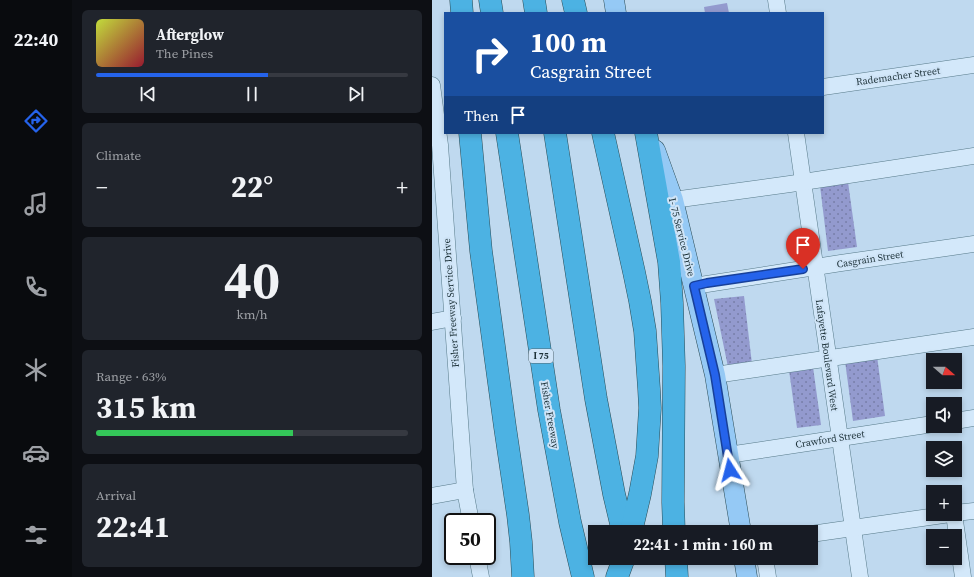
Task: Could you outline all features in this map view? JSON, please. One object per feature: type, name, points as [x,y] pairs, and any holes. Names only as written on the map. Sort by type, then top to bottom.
[{"type":"highway","points":[[461,0],[462,12]]},
{"type":"highway","points":[[490,0],[492,12]]},
{"type":"highway","points":[[534,0],[536,12]]},
{"type":"highway","points":[[573,0],[576,12]]},
{"type":"highway","points":[[470,134],[481,250],[518,515],[523,577]]},
{"type":"highway","name":"Fisher Freeway","points":[[507,134],[549,410],[570,522],[584,577]]},
{"type":"highway","points":[[555,134],[596,400],[621,525]]},
{"type":"highway","points":[[603,134],[634,272],[645,331],[650,408],[647,456],[633,525]]},
{"type":"highway","points":[[646,134],[669,262],[672,303],[674,353],[672,502],[674,525]]},
{"type":"highway","points":[[617,577],[621,565]]},
{"type":"highway","points":[[631,565],[634,577]]},
{"type":"highway","points":[[676,565],[677,577]]},
{"type":"main road","name":"I- 75 Service Drive","points":[[649,134],[673,200],[715,375],[740,525]]},
{"type":"main road","points":[[745,565],[747,577]]},
{"type":"street","points":[[776,0],[778,12]]},
{"type":"street","name":"Rademacher Street","points":[[824,87],[974,65]]},
{"type":"street","name":"Fisher Freeway Service Drive","points":[[432,85],[436,145],[453,318],[465,490],[469,513]]},
{"type":"street","name":"Lafayette Boulevard West","points":[[796,134],[860,577]]},
{"type":"street","points":[[673,200],[974,156]]},
{"type":"street","name":"Casgrain Street","points":[[694,286],[974,244]]},
{"type":"street","points":[[432,322],[453,318]]},
{"type":"street","points":[[715,375],[974,337]]},
{"type":"street","points":[[962,420],[974,418]]},
{"type":"street","name":"Crawford Street","points":[[728,455],[926,425]]},
{"type":"street","points":[[432,496],[465,490]]},
{"type":"street","points":[[962,513],[974,511]]},
{"type":"street","points":[[818,533],[926,517]]},
{"type":"street","points":[[955,521],[963,577]]},
{"type":"street","points":[[479,565],[481,577]]},
{"type":"street","points":[[766,565],[768,577]]},
{"type":"shaded area","points":[[727,3],[729,12],[705,12],[704,7]]},
{"type":"shaded area","points":[[848,182],[857,247],[828,251],[820,186]]},
{"type":"shaded area","points":[[744,296],[752,364],[728,367],[714,299]]},
{"type":"shaded area","points":[[877,356],[885,416],[853,421],[845,361]]},
{"type":"shaded area","points":[[813,367],[821,425],[797,428],[789,370]]},
{"type":"route","points":[[730,470],[715,375],[694,286],[803,269]]}]
